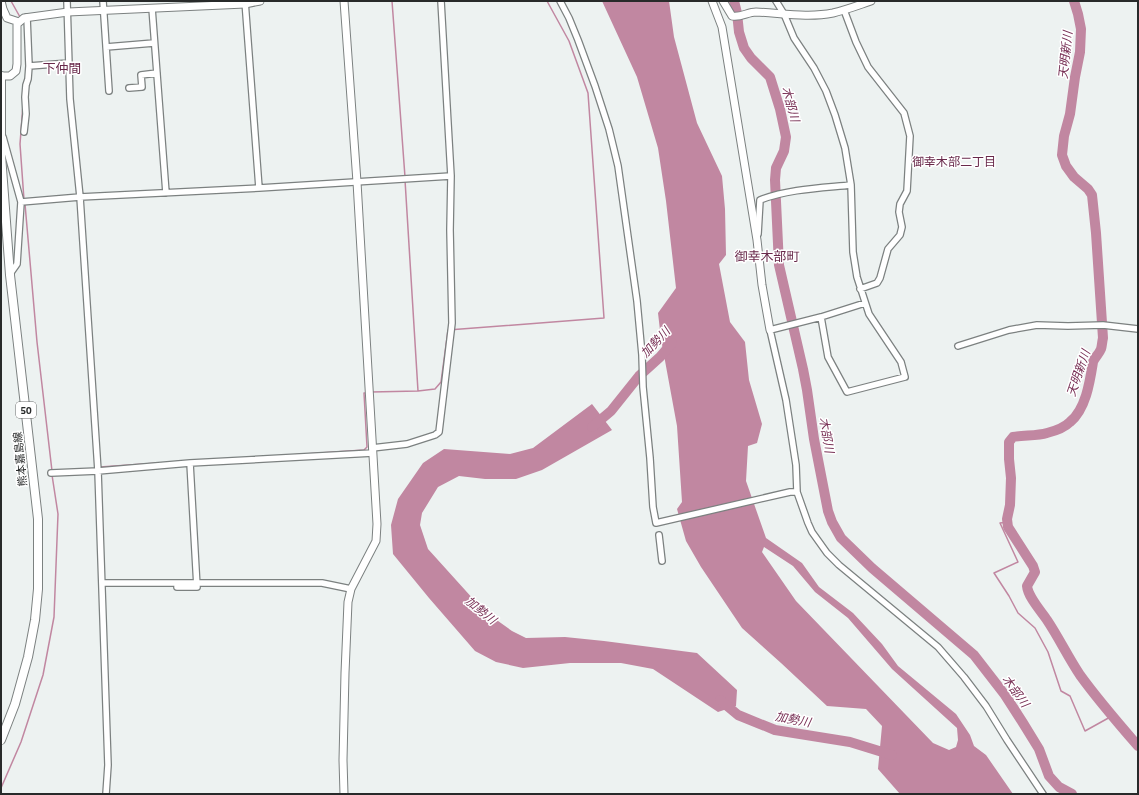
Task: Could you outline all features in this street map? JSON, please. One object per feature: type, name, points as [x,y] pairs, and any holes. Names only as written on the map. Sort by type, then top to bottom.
[{"type":"main road","name":"熊本嘉島線","points":[[1,76],[1,155],[10,275],[38,519],[38,589],[34,625],[27,663],[15,704],[1,740]]},
{"type":"street","points":[[1,1],[7,18],[24,19],[68,12],[260,1]]},
{"type":"street","points":[[67,1],[70,98],[80,197],[98,471],[108,765],[106,794]]},
{"type":"street","points":[[103,1],[109,91]]},
{"type":"street","points":[[344,1],[357,182],[377,524],[376,541],[351,589],[348,602],[343,760],[344,794]]},
{"type":"street","points":[[51,473],[98,471],[372,450],[407,444],[435,435],[439,432],[452,323],[450,230],[451,176],[440,1]]},
{"type":"street","points":[[560,1],[569,18],[595,86],[609,129],[618,166],[637,301],[653,507],[656,523],[790,492],[797,492]]},
{"type":"street","points":[[712,1],[722,27],[757,240],[762,285],[770,330],[786,400],[796,465],[797,492],[808,523],[812,532],[827,553],[942,652],[964,677],[986,706],[1006,740],[1043,794]]},
{"type":"street","points":[[723,1],[732,16],[735,17],[753,12],[818,15],[833,13],[848,6],[871,1]]},
{"type":"street","points":[[776,1],[784,14],[794,38],[814,68],[826,91],[845,148],[851,185],[853,252],[860,289],[869,314],[901,362],[905,377],[847,392],[828,356],[821,317]]},
{"type":"street","points":[[245,2],[259,188]]},
{"type":"street","points":[[848,6],[856,42],[868,67],[904,113],[910,136],[907,190],[900,204],[899,212],[902,227],[900,235],[888,249],[880,278],[877,283],[860,289]]},
{"type":"street","points":[[152,8],[166,193]]},
{"type":"street","points":[[24,19],[28,66],[24,132]]},
{"type":"street","points":[[1,76],[10,76],[16,71],[17,24],[24,19]]},
{"type":"street","points":[[106,47],[154,43]]},
{"type":"street","points":[[28,66],[69,63]]},
{"type":"street","points":[[129,88],[142,87],[141,75],[157,73]]},
{"type":"street","points":[[2,133],[21,202],[17,264],[10,275]]},
{"type":"street","points":[[21,202],[80,197],[451,176]]},
{"type":"street","points":[[757,240],[760,200],[788,192],[851,185]]},
{"type":"street","points":[[770,330],[821,317],[865,303]]},
{"type":"street","points":[[958,346],[1009,330],[1036,324],[1068,326],[1103,325],[1138,329]]},
{"type":"street","points":[[102,583],[197,587],[190,463]]},
{"type":"street","points":[[659,534],[662,561]]},
{"type":"street","points":[[197,583],[322,583],[351,589]]},
{"type":"water","points":[[602,1],[669,1],[674,37],[697,123],[722,176],[725,209],[726,255],[719,264],[730,322],[745,342],[749,380],[762,424],[757,443],[748,446],[746,481],[766,538],[802,563],[819,587],[853,613],[882,644],[898,666],[956,714],[970,735],[974,746],[986,755],[1013,794],[900,794],[878,769],[882,726],[866,709],[827,706],[742,628],[701,567],[686,541],[677,509],[682,502],[677,426],[661,339],[658,313],[676,288],[658,148],[637,77]],"holes":[[[764,547],[793,566],[815,592],[848,618],[892,669],[957,728],[958,740],[956,747],[949,750],[933,743],[796,601],[762,552]]]},
{"type":"water","points":[[592,404],[612,430],[542,470],[516,479],[485,479],[459,476],[438,487],[422,513],[420,525],[428,549],[484,611],[512,631],[526,638],[565,637],[697,653],[737,690],[736,706],[718,712],[653,669],[621,663],[570,663],[523,668],[496,662],[475,651],[393,554],[391,525],[398,499],[423,463],[444,449],[510,454],[533,448]]},
{"type":"waterway","points":[[11,1],[20,17]]},
{"type":"waterway","points":[[392,1],[405,177]]},
{"type":"waterway","points":[[371,392],[418,391],[435,389],[441,382],[448,330],[604,318],[588,93],[569,41],[547,1]]},
{"type":"waterway","name":"木部川","points":[[734,1],[739,32],[744,48],[751,58],[770,77],[780,109],[786,137],[784,151],[776,168],[775,180],[779,265],[803,369],[814,439],[828,511],[832,522],[841,538],[872,568],[974,655],[1005,695],[1023,723],[1039,749],[1049,776],[1059,787],[1072,794]]},
{"type":"waterway","name":"天明新川","points":[[1074,1],[1081,29],[1080,52],[1070,114],[1064,136],[1062,155],[1066,166],[1074,177],[1088,189],[1092,195],[1103,338],[1101,349],[1093,362],[1084,402],[1080,410],[1068,424],[1062,428],[1039,435],[1013,437],[1009,442],[1011,478],[1010,505],[1007,519],[1008,527],[1033,566],[1035,572],[1027,586],[1032,599],[1080,675],[1138,746]]},
{"type":"waterway","points":[[23,105],[20,144],[24,200]]},
{"type":"waterway","points":[[405,180],[418,391]]},
{"type":"waterway","points":[[25,204],[37,342],[52,471]]},
{"type":"waterway","name":"加勢川","points":[[592,427],[611,411],[639,376],[660,357],[672,343]]},
{"type":"waterway","points":[[290,455],[364,450],[367,447],[364,393],[368,393]]},
{"type":"waterway","points":[[100,467],[158,463]]},
{"type":"waterway","points":[[1,788],[21,742],[43,675],[54,617],[58,514],[52,475]]},
{"type":"waterway","points":[[1009,522],[1000,523],[1018,562],[994,573],[1018,613],[1035,628],[1048,652],[1061,691],[1070,696],[1085,731],[1112,716]]},
{"type":"waterway","name":"加勢川","points":[[720,700],[738,715],[775,730],[850,742],[892,755]]},
{"type":"district","name":"下仲間","points":[[62,68]]},
{"type":"district","name":"御幸木部二丁目","points":[[954,161]]},
{"type":"district","name":"御幸木部町","points":[[767,256]]}]
